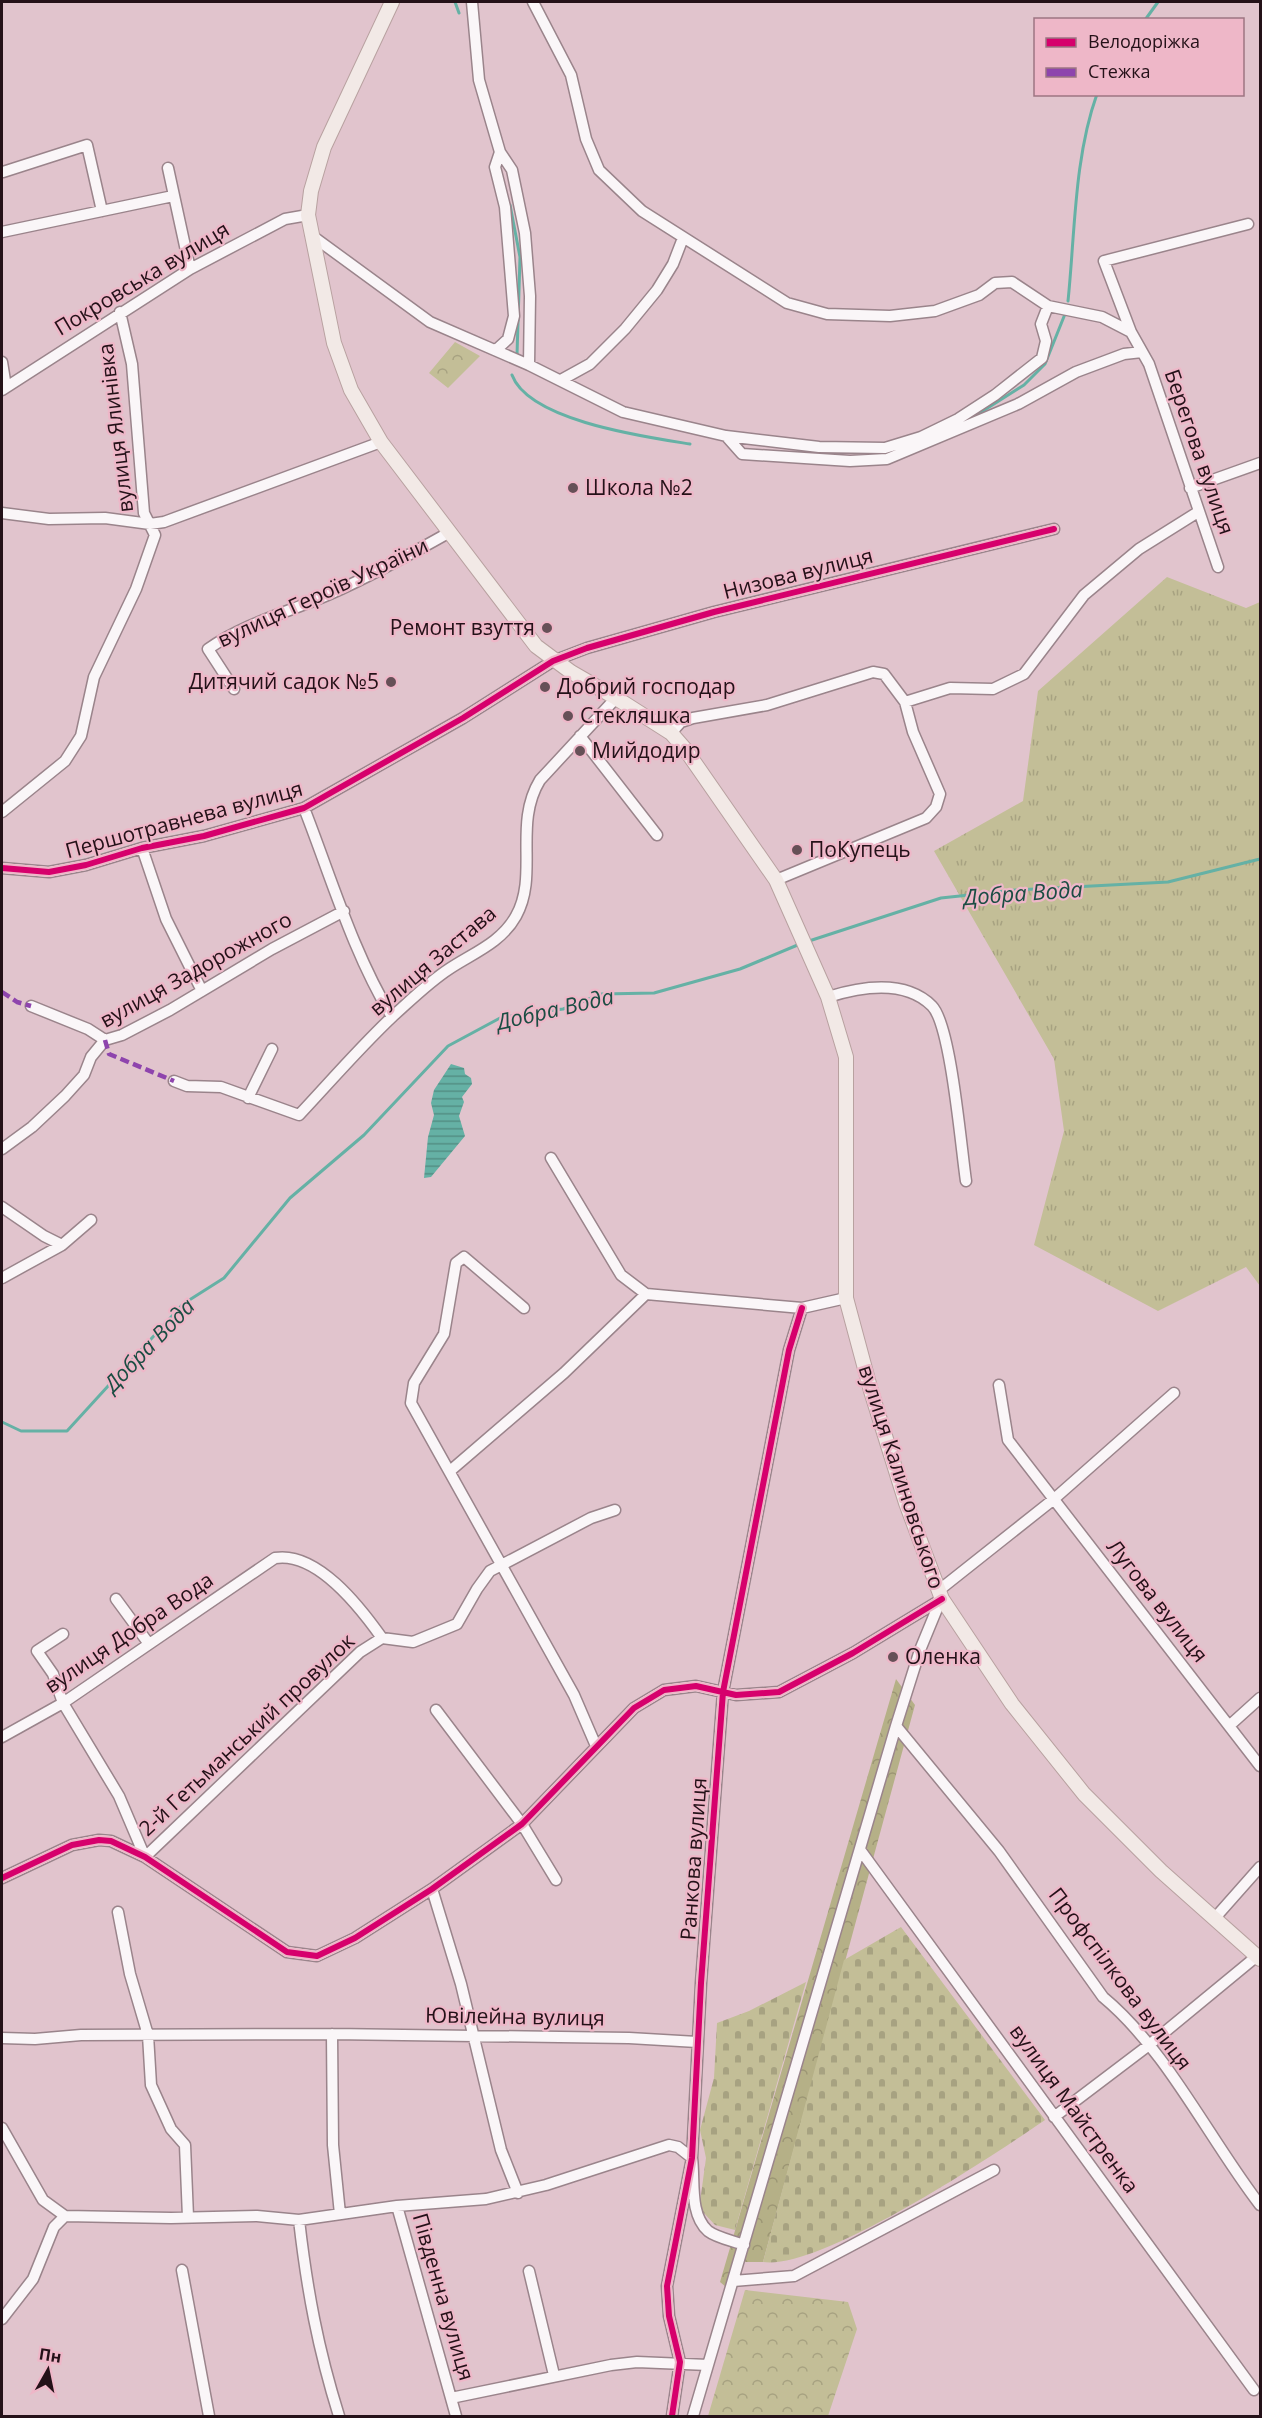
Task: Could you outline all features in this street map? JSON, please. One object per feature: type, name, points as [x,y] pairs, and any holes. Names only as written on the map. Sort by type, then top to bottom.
[{"type":"main road","name":"вулиця Героїв України","points":[[392,2],[324,147],[311,191],[308,215],[334,343],[351,390],[381,442],[536,646],[553,661],[671,733],[685,749],[776,880],[807,952]]},
{"type":"main road","name":"вулиця Калиновського","points":[[807,952],[828,997],[846,1057],[846,1298],[874,1402],[940,1595],[1012,1704],[1084,1794],[1214,1919],[1259,1958]]},
{"type":"street","points":[[472,2],[479,80],[500,152],[512,170],[525,233],[530,296],[529,364]]},
{"type":"street","points":[[533,2],[571,75],[586,139],[599,170],[642,211],[787,303],[827,314],[890,316],[934,311],[979,294],[995,283],[1012,282],[1048,306],[1102,317],[1131,332]]},
{"type":"street","points":[[3,172],[87,145],[102,211]]},
{"type":"street","points":[[496,350],[508,339],[514,316],[505,207],[495,167],[500,152]]},
{"type":"street","points":[[168,168],[190,269]]},
{"type":"street","points":[[2,232],[173,196]]},
{"type":"street","name":"Покровська вулиця","points":[[4,388],[190,269],[285,219],[308,215]]},
{"type":"street","name":"Берегова вулиця","points":[[1218,567],[1149,364],[1131,332],[1104,261],[1248,224]]},
{"type":"street","name":"Берегова вулиця","points":[[311,235],[430,322],[529,364],[623,412],[726,436],[819,447],[885,448],[921,437],[958,419],[995,395],[1042,358],[1046,341],[1041,324],[1048,306]]},
{"type":"street","points":[[561,380],[590,364],[625,329],[657,290],[673,264],[683,238]]},
{"type":"street","name":"вулиця Ялинівка","points":[[2,812],[65,761],[81,736],[94,677],[136,589],[155,535],[144,513],[132,364],[120,312]]},
{"type":"street","name":"Берегова вулиця","points":[[726,436],[742,454],[850,461],[887,459],[1017,404],[1076,372],[1124,354],[1142,352]]},
{"type":"street","points":[[2,362],[4,388]]},
{"type":"street","name":"Берегова вулиця","points":[[921,437],[935,440]]},
{"type":"street","points":[[2,513],[50,519],[105,518],[150,525],[164,522],[381,442]]},
{"type":"street","points":[[1190,488],[1260,463]]},
{"type":"street","points":[[906,702],[950,688],[993,689],[1024,674],[1060,623],[1084,595],[1139,549],[1198,512]]},
{"type":"street","name":"Низова вулиця","points":[[553,661],[587,648],[714,612],[1054,529]]},
{"type":"street","name":"вулиця Героїв України","points":[[234,689],[208,649],[228,635],[331,594],[411,555],[450,532]]},
{"type":"street","name":"Першотравнева вулиця","points":[[2,868],[49,872],[86,866],[142,848],[204,836],[304,808],[453,724],[553,661]]},
{"type":"street","points":[[671,733],[681,722],[693,718],[767,705],[873,672],[884,674],[906,702],[913,732],[940,794],[936,807],[926,818],[776,880]]},
{"type":"street","name":"вулиця Застава","points":[[248,1098],[299,1115],[392,1017],[449,969],[490,944],[515,918],[525,896],[526,819],[533,791],[540,780],[616,698]]},
{"type":"street","points":[[580,736],[657,836]]},
{"type":"street","points":[[304,808],[379,996],[392,1017]]},
{"type":"street","points":[[142,848],[166,919],[202,991]]},
{"type":"street","name":"вулиця Задорожного","points":[[2,1149],[32,1127],[65,1096],[84,1075],[91,1057],[105,1040],[122,1035],[272,949],[344,911]]},
{"type":"street","points":[[828,997],[856,989],[897,990],[917,995],[933,1006],[945,1033],[966,1180]]},
{"type":"street","points":[[31,1006],[88,1029],[105,1040]]},
{"type":"street","points":[[174,1081],[187,1086],[221,1087],[248,1098],[272,1049]]},
{"type":"street","points":[[551,1158],[621,1275],[646,1294],[802,1308],[846,1298]]},
{"type":"street","points":[[2,1207],[44,1236],[62,1245]]},
{"type":"street","points":[[2,1278],[62,1245],[91,1220]]},
{"type":"street","points":[[524,1308],[464,1257],[456,1263],[444,1334],[424,1364],[411,1393],[415,1413],[450,1471],[574,1695],[596,1746]]},
{"type":"street","points":[[450,1471],[564,1373],[646,1294]]},
{"type":"street","name":"Ранкова вулиця","points":[[672,2416],[680,2362],[669,2316],[667,2286],[692,2158],[697,2042],[723,1692],[789,1350],[802,1308]]},
{"type":"street","name":"Лугова вулиця","points":[[999,1385],[1008,1440],[1260,1766]]},
{"type":"street","points":[[2,1878],[72,1845],[111,1840],[146,1857],[287,1952],[317,1956],[354,1938],[432,1888],[522,1824],[634,1708],[664,1690],[696,1686],[736,1695],[779,1692],[853,1653],[940,1595],[1054,1499],[1174,1393]]},
{"type":"street","name":"2-й Гетьманський провулок","points":[[146,1857],[360,1652],[382,1638],[413,1642],[457,1624],[477,1589],[490,1572],[591,1518],[615,1510]]},
{"type":"street","name":"вулиця Добра Вода","points":[[2,1737],[63,1703],[275,1558],[288,1556],[301,1560],[321,1572],[359,1606],[382,1638]]},
{"type":"street","points":[[693,2416],[896,1726],[940,1595]]},
{"type":"street","points":[[116,1599],[149,1644]]},
{"type":"street","points":[[63,1634],[37,1651],[53,1674],[63,1703],[119,1796],[146,1857]]},
{"type":"street","points":[[1229,1726],[1260,1698]]},
{"type":"street","points":[[436,1710],[522,1824],[556,1880]]},
{"type":"street","name":"Профспілкова вулиця","points":[[896,1726],[999,1851],[1103,1997],[1121,2012],[1149,2044],[1260,2205]]},
{"type":"street","name":"вулиця Майстренка","points":[[861,1851],[1254,2390]]},
{"type":"street","points":[[1214,1919],[1260,1867]]},
{"type":"street","points":[[432,1888],[475,2036],[501,2150],[518,2193]]},
{"type":"street","points":[[118,1912],[130,1974],[148,2035],[151,2085],[171,2129],[185,2145],[188,2217]]},
{"type":"street","points":[[1054,2116],[1259,1958]]},
{"type":"street","points":[[332,2034],[333,2145],[340,2214]]},
{"type":"street","name":"Ювілейна вулиця","points":[[2,2038],[332,2034],[697,2042]]},
{"type":"street","points":[[2,2128],[43,2200],[65,2216],[257,2216],[299,2220],[397,2206],[486,2199],[518,2193],[669,2145],[678,2147],[692,2158],[695,2209],[709,2232],[744,2245]]},
{"type":"street","points":[[733,2281],[794,2276],[994,2170]]},
{"type":"street","name":"Південна вулиця","points":[[397,2206],[456,2416]]},
{"type":"street","points":[[2,2319],[33,2278],[54,2227],[65,2216]]},
{"type":"street","points":[[299,2220],[308,2295],[317,2341],[339,2416]]},
{"type":"street","points":[[182,2270],[209,2416]]},
{"type":"street","points":[[529,2271],[554,2374]]},
{"type":"street","name":"Південна вулиця","points":[[451,2398],[554,2374],[637,2362],[680,2362],[708,2366]]},
{"type":"green space","points":[[455,342],[480,356],[448,388],[429,373]]},
{"type":"green space","points":[[1167,577],[1246,608],[1260,602],[1260,1286],[1246,1267],[1158,1311],[1034,1245],[1064,1131],[1054,1059],[934,851],[1023,801],[1038,691]]},
{"type":"green space","points":[[896,1679],[915,1705],[763,2262],[742,2262],[726,2287],[720,2282]]},
{"type":"green space","points":[[901,1927],[1045,2120],[948,2183],[864,2230],[824,2249],[789,2260],[763,2262],[844,1960]]},
{"type":"green space","points":[[806,1982],[735,2230],[715,2225],[702,2211],[700,2202],[706,2158],[700,2130],[714,2078],[717,2023],[749,2011]]},
{"type":"green space","points":[[745,2290],[848,2302],[857,2329],[828,2416],[708,2416]]},
{"type":"shaded area","points":[[451,1064],[464,1068],[465,1074],[471,1078],[472,1084],[462,1097],[464,1102],[459,1116],[465,1136],[431,1177],[424,1178],[428,1137],[434,1115],[431,1103],[434,1090]]},
{"type":"waterway","points":[[455,2],[459,13]]},
{"type":"waterway","points":[[1146,18],[1158,2]]},
{"type":"waterway","points":[[1068,301],[1076,196],[1089,119],[1096,96]]},
{"type":"waterway","points":[[510,205],[520,257],[517,355]]},
{"type":"waterway","points":[[967,421],[1024,385],[1045,364],[1065,314]]},
{"type":"waterway","points":[[512,375],[523,391],[541,404],[564,415],[619,431],[690,444]]},
{"type":"waterway","name":"Добра Вода","points":[[809,941],[941,898],[1016,890],[1168,882],[1260,859]]},
{"type":"waterway","name":"Добра Вода","points":[[2,1422],[21,1431],[67,1431],[183,1304],[224,1278],[290,1198],[364,1135],[448,1046],[502,1017],[563,1009],[602,994],[654,993],[740,969],[800,944]]},
{"type":"marked path","points":[[2,992],[17,1002],[31,1006]]},
{"type":"marked path","points":[[105,1040],[109,1054],[174,1081]]},
{"type":"cycle path","points":[[2,868],[49,872],[86,865],[142,848],[204,836],[304,808],[463,718],[553,661],[587,648],[714,612],[1054,529]]},
{"type":"cycle path","points":[[672,2416],[680,2362],[669,2316],[667,2286],[692,2158],[701,1983],[723,1692],[789,1350],[802,1308]]},
{"type":"cycle path","points":[[2,1878],[72,1845],[99,1840],[111,1841],[145,1857],[287,1952],[317,1956],[355,1938],[432,1889],[522,1824],[634,1708],[664,1690],[696,1686],[736,1695],[779,1692],[853,1653],[942,1599]]},
{"type":"place","name":"Школа №2","points":[[573,488]]},
{"type":"place","name":"Ремонт взуття","points":[[547,628]]},
{"type":"place","name":"Дитячий садок №5","points":[[391,682]]},
{"type":"place","name":"Добрий господар","points":[[545,687]]},
{"type":"place","name":"Стекляшка","points":[[568,716]]},
{"type":"place","name":"Мийдодир","points":[[580,751]]},
{"type":"place","name":"ПоКупець","points":[[797,850]]},
{"type":"place","name":"Оленка","points":[[893,1657]]}]
